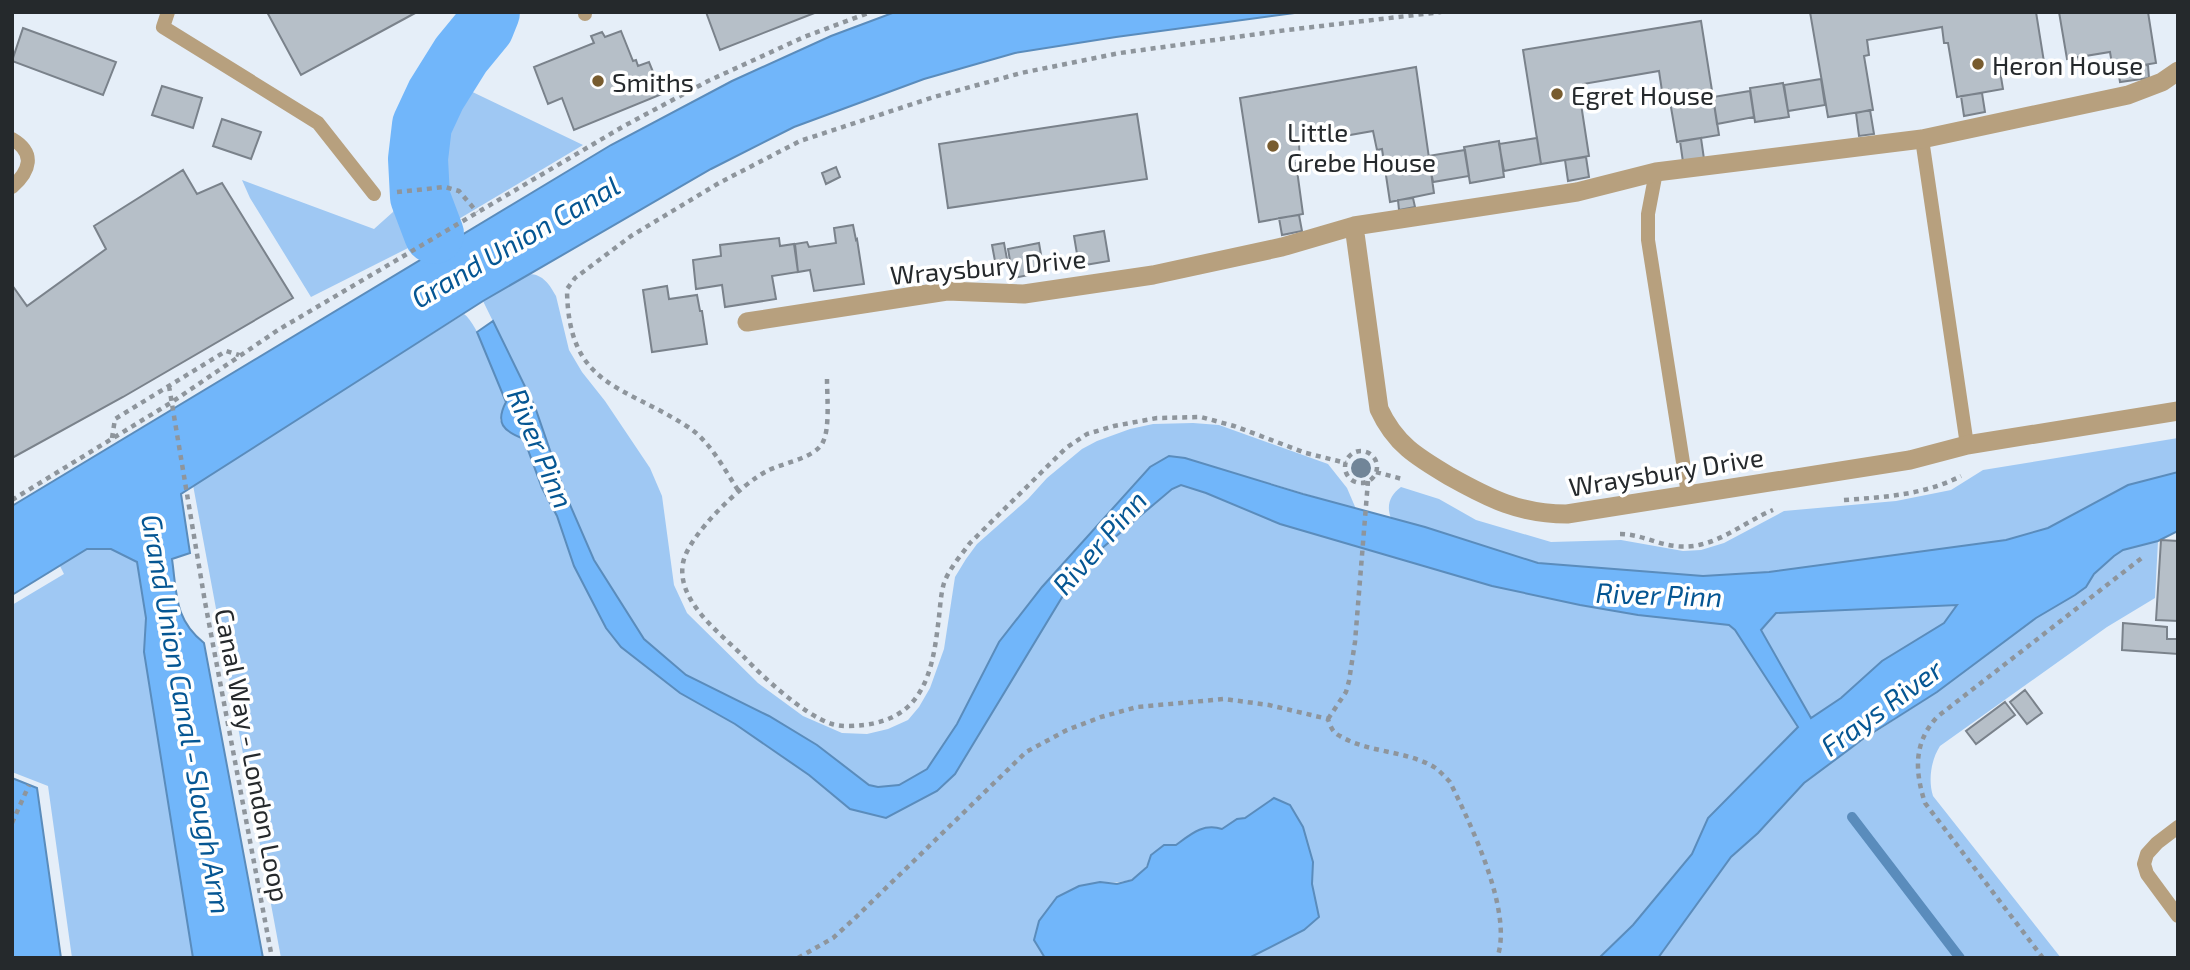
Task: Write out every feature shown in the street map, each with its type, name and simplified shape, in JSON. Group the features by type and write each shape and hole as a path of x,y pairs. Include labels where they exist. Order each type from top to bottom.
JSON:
{"street":[{"name":"Wraysbury Drive","path":"747,323 947,291 1024,294 1153,275 1282,247 1354,226 1577,192 1656,172 1922,139 2128,95 2162,82 2178,71"},
{"name":"Wraysbury Drive","path":"1354,226 1379,409 1391,432 1422,460 1510,507 1548,514 1567,514 1910,460 1967,445 2178,411"}],"lane":[{"path":"168,12 163,27 318,123 374,194"},
{"path":"12,139 23,145 29,165 12,187"},
{"path":"1922,139 1967,445"},
{"path":"1656,172 1648,214 1648,240 1688,494"},
{"path":"2178,827 2157,843 2147,854 2144,864 2147,874 2178,916"}],"path":[{"path":"12,500 172,402 278,330 624,126 708,81 804,37 871,12"},
{"path":"738,490 712,450 691,428 615,388 595,372 578,351 569,323 567,289 575,278 631,236 719,183 800,141 934,97 1021,73 1120,53 1441,12"},
{"path":"390,192 445,187 459,191 477,212"},
{"path":"112,439 116,419 226,351 240,356"},
{"path":"827,379 826,434 821,446 805,457 766,471 738,490 698,535 688,550 682,572 690,601 703,616 783,692 811,713 832,724 852,726 880,723 897,717 907,709 924,685 929,670 947,577 970,543 1066,448 1087,434 1157,418 1201,417 1234,426 1306,453 1346,463"},
{"name":"Canal Way - London Loop","path":"169,386 197,559 272,958"},
{"path":"1368,481 1359,483 1352,480 1347,473 1346,463 1355,453 1371,455 1376,461 1376,470 1368,481 1349,681 1346,692 1328,719 1338,736 1423,762 1450,782 1486,862 1495,895 1502,939 1497,958"},
{"path":"2043,958 1925,803 1917,765 1920,744 1927,728 1937,717 2143,557"},
{"path":"798,958 833,938 1026,752 1066,730 1137,707 1224,699 1269,705 1328,719"},
{"path":"12,823 29,785"}],"shaded area":[{"path":"471,12 478,12 431,86 400,165 398,163 409,125 429,71"},
{"path":"498,12 503,12 501,18 460,86 583,145 447,226 430,169 429,140 432,126 445,95 482,43"},
{"path":"242,180 374,229 393,212 399,194 420,242 311,297 250,198"},
{"path":"529,274 546,281 556,296 569,350 650,468 662,496 674,585 687,613 758,683 803,716 842,733 867,734 908,720 930,688 944,649 955,577 966,559 977,544 1028,499 1047,478 1082,449 1097,441 1153,424 1219,425 1328,464 1347,488 1356,509 1185,458 1168,456 1150,467 999,642 957,724 927,769 899,785 869,785 817,745 769,716 686,675 644,639 594,560 564,491 535,407 483,301"},
{"path":"464,314 482,341 506,402 500,420 510,432 524,439 542,488 557,516 574,566 621,647 680,693 735,724 809,775 850,809 886,818 937,791 955,774 1081,566 1172,489 1181,485 1280,524 1492,586 1597,608 1729,625 1735,630 1798,726 1708,818 1692,854 1633,925 1599,958 1249,958 1304,930 1319,917 1312,884 1313,862 1274,798 1245,818 1237,819 1222,829 1204,829 1177,845 1151,855 1148,864 1132,879 1100,882 1034,940 1045,958 281,958 193,485"},
{"path":"2178,438 2178,472 2128,485 2048,528 2006,540 1769,572 1703,576 1538,563 1391,518 1389,509 1392,497 1401,487 1439,499 1476,520 1551,542 1621,540 1683,551 1701,550 1724,543 1784,511 1896,501 1951,490 1983,470"},
{"path":"2158,541 2155,598 2107,627 1940,746 1933,764 1933,796 2061,958 1658,958 1711,881 1731,857 1758,833 1804,783 1827,764 1937,692 2036,618 2086,587 2094,575 2114,556 2123,550"},
{"path":"111,548 137,562 146,618 144,652 193,958 72,958 48,786 12,772 12,605 64,574 60,566 87,549"},
{"path":"1958,604 1944,623 1882,661 1841,698 1811,719 1761,629 1776,613"}],"water":[{"path":"478,12 498,12 481,43 449,88 433,120 428,149 432,186 399,189 403,157 422,103 439,70"},
{"path":"895,12 1302,12 1015,53 924,79 794,127 711,169 483,301 181,494 190,553 172,559 176,595 187,625 204,643 263,958 193,958 144,652 146,618 137,562 111,549 87,549 12,595 12,506 611,145 732,81 831,36"},
{"path":"433,190 447,226 420,242 399,194"},
{"name":"Frays River","path":"493,321 535,407 564,491 594,560 644,639 686,675 769,716 817,745 869,785 878,787 899,785 927,769 957,724 999,642 1042,587 1150,467 1169,456 1185,458 1425,527 1538,563 1703,576 1769,572 2006,540 2048,528 2128,485 2178,472 2178,531 2158,541 2123,550 2114,556 2094,574 2086,587 2036,618 1937,692 1863,739 1804,783 1758,833 1731,857 1658,958 1599,958 1633,925 1692,854 1708,818 1798,727 1735,630 1729,625 1638,615 1492,586 1280,524 1181,485 1172,489 1081,566 955,774 937,791 886,818 850,809 809,775 735,724 680,693 621,647 606,628 574,566 557,516 542,488 524,439 511,433 501,421 506,402 477,332","holes":["1957,605 1944,623 1882,661 1841,698 1811,718 1761,630 1776,613"]},
{"path":"12,778 37,788 61,958 12,958"},
{"path":"1274,798 1290,805 1303,827 1313,862 1312,884 1319,917 1304,930 1249,958 1045,958 1034,940 1039,921 1057,897 1079,886 1100,882 1117,884 1132,880 1147,867 1151,855 1164,845 1176,845 1209,827 1222,829 1237,819 1245,818"}],"building":[{"path":"267,12 417,12 301,75"},
{"path":"706,12 817,12 720,50"},
{"name":"Heron House","path":"1810,12 2036,12 2044,62 2009,67 2009,63 1999,65 2003,89 1957,97 1948,43 1944,43 1942,27 1867,40 1869,55 1864,56 1873,110 1828,117"},
{"path":"2059,12 2148,12 2156,63 2113,70 2110,52 2067,59"},
{"name":"Egret House","path":"1701,21 1719,135 1677,142 1668,90 1662,91 1659,71 1583,84 1586,103 1581,104 1589,156 1541,164 1523,50"},
{"path":"23,28 116,62 103,95 12,61"},
{"name":"Smiths","path":"621,31 633,61 636,60 638,66 649,62 662,94 574,130 562,98 548,104 534,67 594,43 591,36 602,32 605,37"},
{"path":"2084,56 2086,67 2073,69 2071,58"},
{"path":"2148,65 2149,78 2120,82 2118,69"},
{"name":"Little Grebe House","path":"1416,67 1434,193 1390,202 1382,149 1377,150 1373,131 1299,144 1300,162 1296,163 1303,214 1259,222 1240,98"},
{"path":"1821,79 1825,105 1788,111 1784,85"},
{"path":"1783,83 1789,117 1755,122 1750,88"},
{"path":"162,86 202,98 193,128 152,115"},
{"path":"1750,91 1754,117 1717,124 1713,97"},
{"path":"1982,93 1985,112 1964,116 1961,96"},
{"path":"1870,110 1874,134 1859,136 1856,113"},
{"path":"1137,114 1147,179 948,208 939,144"},
{"path":"222,119 261,132 251,159 213,146"},
{"path":"1537,138 1541,164 1504,171 1499,144"},
{"path":"1701,138 1704,159 1683,162 1680,141"},
{"path":"1499,141 1504,177 1470,183 1464,147"},
{"path":"1465,150 1469,176 1433,182 1428,156"},
{"path":"1586,157 1589,177 1568,181 1565,160"},
{"path":"836,167 840,177 826,184 822,173"},
{"path":"183,170 197,194 222,183 293,298 12,458 12,285 27,306 106,249 94,226"},
{"path":"1413,198 1415,207 1399,210 1398,200"},
{"path":"1299,215 1302,231 1282,235 1279,218"},
{"path":"853,225 864,284 814,291 810,270 798,272 795,244 807,242 809,247 836,243 834,228"},
{"path":"1104,231 1109,261 1079,266 1074,236"},
{"path":"779,238 780,246 794,244 798,272 772,276 776,299 725,307 722,285 696,289 693,260 721,256 720,245"},
{"path":"1004,243 1007,259 995,261 992,245"},
{"path":"1039,243 1044,272 1013,278 1008,249"},
{"path":"667,286 669,299 697,295 707,344 652,352 643,290"},
{"path":"2161,540 2178,541 2178,621 2156,620"},
{"path":"2123,623 2167,627 2167,639 2178,639 2178,654 2122,650"},
{"path":"2025,690 2042,713 2027,724 2010,702"},
{"path":"2005,702 2015,715 1976,744 1966,731"}],"waterway":[{"name":"River Pinn","path":"434,234 420,197 418,159 422,125 436,95 461,55 484,27 490,12"},
{"path":"1852,817 1960,958"}],"place":[{"name":"Heron House","path":"1978,64"},
{"name":"Smiths","path":"598,81"},
{"name":"Egret House","path":"1557,94"},
{"name":"Little Grebe House","path":"1273,146"}],"water label":[{"name":"Grand Union Canal","path":"515,241"},
{"name":"Grand Union Canal - Slough Arm","path":"187,714"}]}
